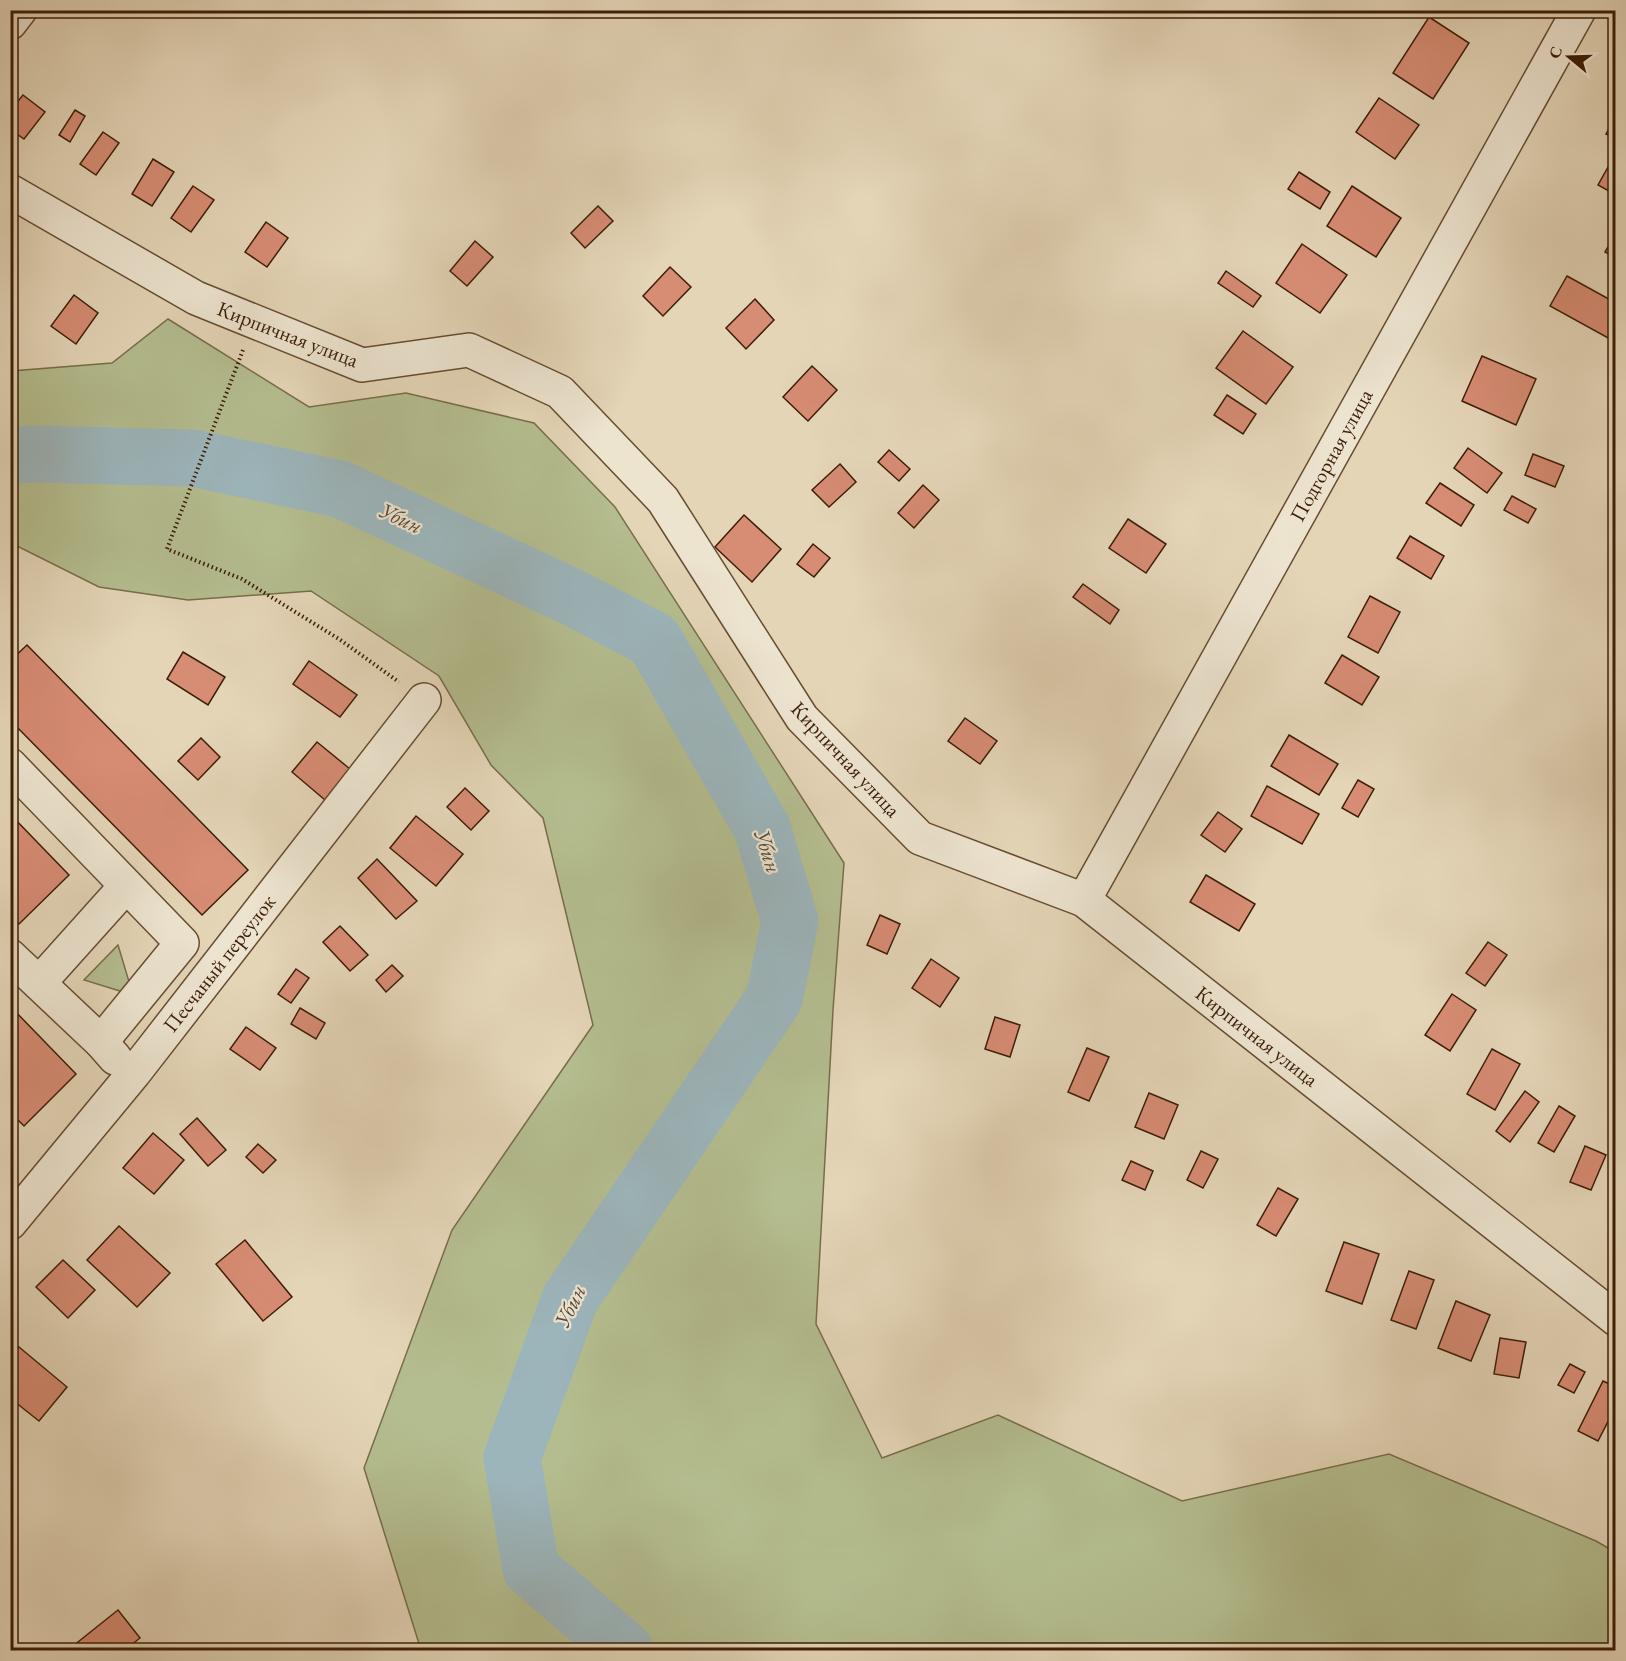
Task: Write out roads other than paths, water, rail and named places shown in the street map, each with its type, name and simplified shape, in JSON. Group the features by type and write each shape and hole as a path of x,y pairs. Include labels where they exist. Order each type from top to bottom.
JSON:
{"street":[{"path":"10,23 20,10"},
{"name":"Подгорная улица","path":"1084,900 1579,10"},
{"name":"Кирпичная улица","path":"10,192 196,298 362,365 469,350 560,392 663,500 802,718 920,838 1084,900 1616,1319"},
{"name":"Песчаный переулок","path":"10,1223 134,1073 424,700"},
{"path":"10,765 182,943 100,1042"},
{"path":"39,983 126,886"},
{"path":"10,956 113,1056 134,1073"}],"waterway":[{"name":"Убин","path":"10,455 192,458 340,489 572,597 654,640 762,828 790,921 774,999 570,1299 512,1458 531,1569 625,1650"}]}
